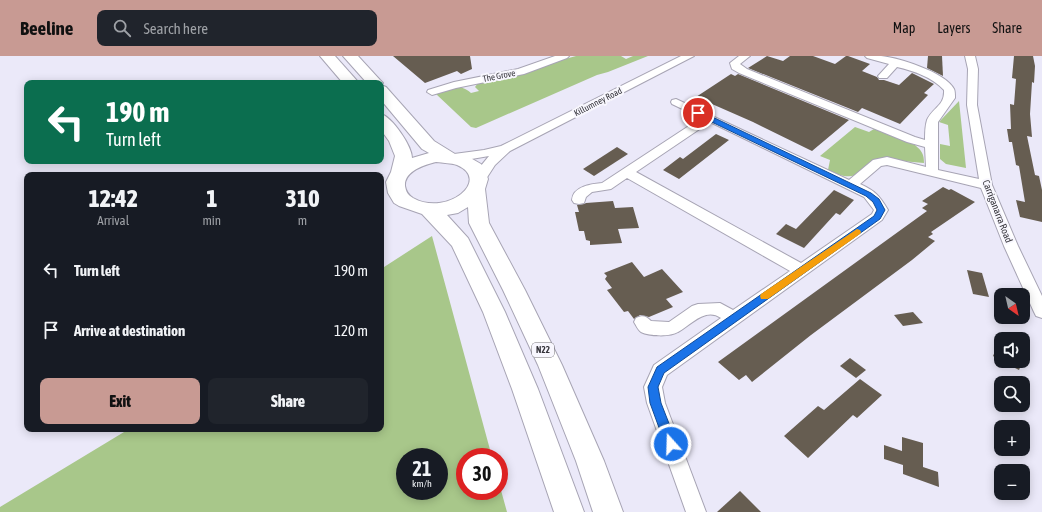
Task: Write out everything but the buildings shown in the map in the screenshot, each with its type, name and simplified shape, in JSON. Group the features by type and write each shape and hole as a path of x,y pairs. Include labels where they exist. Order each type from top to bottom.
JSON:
{"highway":[{"path":"327,56 348,80"},
{"path":"350,56 372,80"},
{"path":"384,94 428,145 472,166 478,172 478,185 469,199 458,206 429,210 417,208 407,203 400,197 396,190 396,182 400,174 404,156 397,140 384,123"},
{"path":"400,174 406,168 420,161 436,157 451,157"},
{"name":"N22","path":"478,185 479,223 514,290 550,365 590,461 608,512"},
{"path":"429,210 448,228 461,244 494,312 525,389 569,512"}],"street":[{"name":"The Grove","path":"432,92 464,83 520,72 564,56"},
{"name":"Killumney Road","path":"478,185 483,171 493,158 506,148 689,56"},
{"path":"745,56 735,63 736,67 744,72 911,140 932,145"},
{"path":"870,56 901,61 939,79 947,86 951,94 950,99 932,121 932,171"},
{"name":"Carriganarra Road","path":"970,56 973,69 972,105 986,185 1011,246 1042,312"},
{"path":"882,76 901,61"},
{"path":"464,83 475,92"},
{"path":"676,102 868,194 876,201 881,210 878,217 660,370 653,387 656,403 696,512"},
{"path":"579,200 579,196 588,189 606,186 709,118"},
{"name":"Killumney Road","path":"451,157 484,154 506,148"},
{"path":"850,185 880,161 897,162 986,185"},
{"path":"627,172 802,271"},
{"path":"642,322 646,327 672,328 698,310 720,309 733,318"}],"green space":[{"path":"576,56 621,56 626,59 633,56 648,56 597,75 476,128 471,127 436,94 454,87 462,88 471,93 479,91 475,87 478,83"},
{"path":"959,101 966,168 946,164 940,159 940,144 950,146 948,125 939,122"},
{"path":"855,127 869,132 874,129 915,145 924,157 924,163 879,159 855,175 850,176 844,176 828,170 830,160 820,156"},
{"path":"432,236 490,448 456,448 456,500 504,500 507,512 0,512 0,507 124,432 384,432 384,267"}],"slow traffic":[{"path":"765,296 857,232"}],"route":[{"path":"671,444 656,403 653,387 660,370 878,217 881,210 876,201 868,194 698,113"}]}
